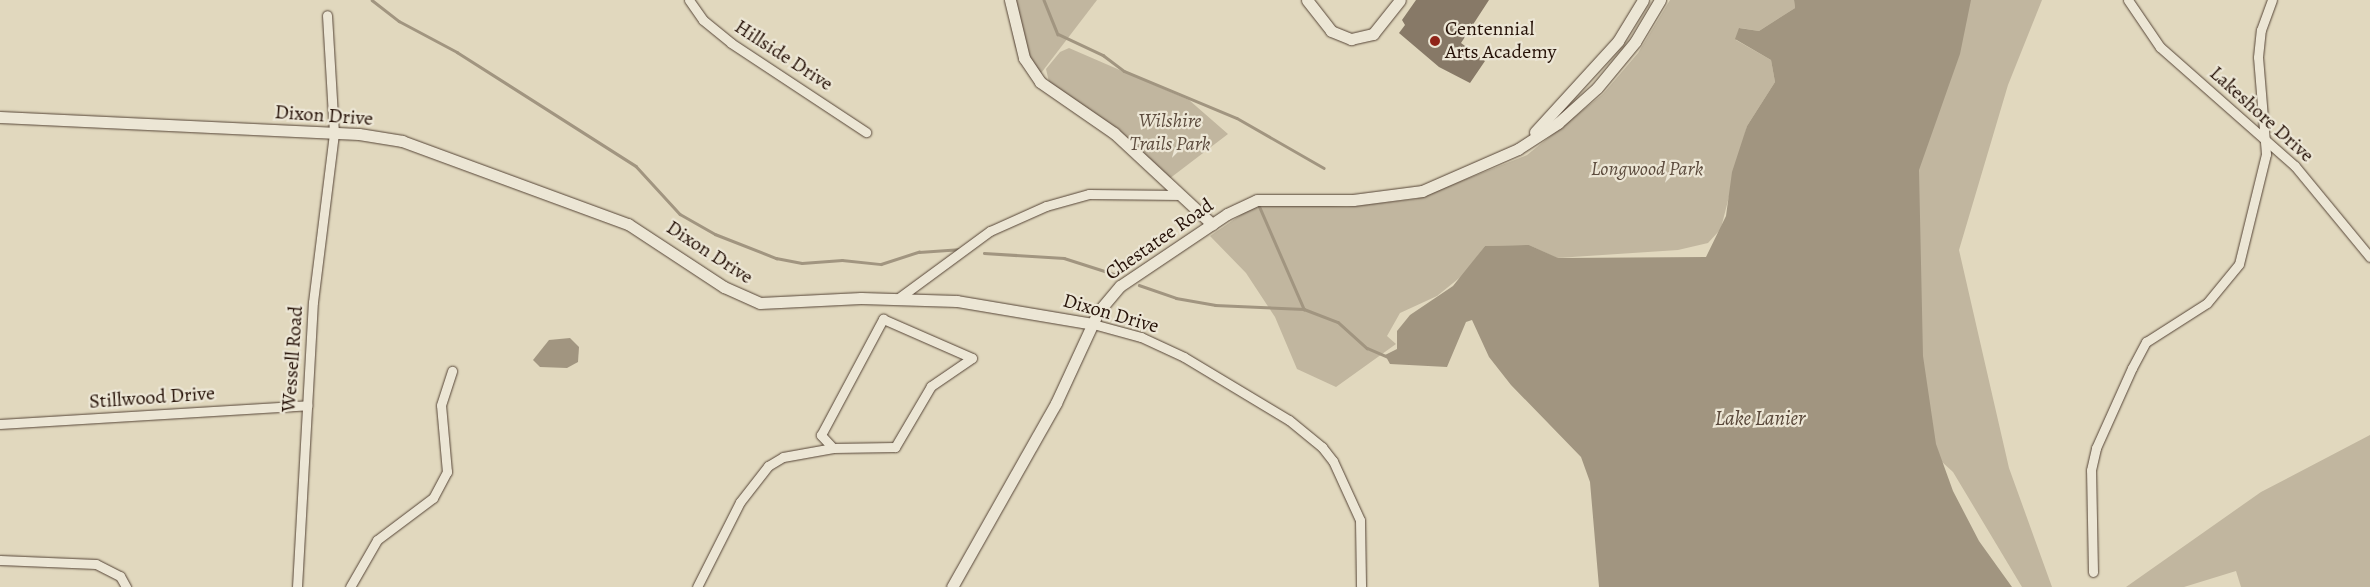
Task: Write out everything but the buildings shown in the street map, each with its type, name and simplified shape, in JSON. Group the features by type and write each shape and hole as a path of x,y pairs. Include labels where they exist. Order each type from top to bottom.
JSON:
{"street":[{"name":"Hillside Drive","path":"689,0 703,20 731,43 866,132"},
{"path":"1010,0 1024,58 1040,82 1114,133 1212,224"},
{"path":"1307,0 1331,31 1351,39 1373,34 1400,0"},
{"path":"1518,149 1599,64 1643,0"},
{"path":"1518,149 1558,122 1597,88 1635,42 1660,0"},
{"name":"Lakeshore Drive","path":"2128,0 2160,47 2266,140 2330,204 2370,257"},
{"path":"2093,572 2088,489 2096,448 2146,342 2207,303 2239,264 2266,140 2258,57 2261,30 2272,0"},
{"name":"Wessell Road","path":"297,587 320,217 334,134 328,15"},
{"name":"Dixon Drive","path":"0,117 334,134 402,141 442,153 598,212 651,236 744,298 782,303 896,300 958,301 1093,324 1141,338 1184,357 1289,420 1322,447 1333,461 1360,520 1362,587"},
{"name":"Chestatee Road","path":"952,587 1056,403 1093,324 1120,286 1212,224 1257,200 1353,200 1422,192 1518,149"},
{"path":"896,300 990,231 1046,206 1089,194 1181,195"},
{"path":"697,587 740,502 768,466 783,458 833,448 895,447 931,386 972,358 883,319 821,435 833,448"},
{"path":"350,587 378,540 434,498 447,472 441,405 452,371"},
{"name":"Stillwood Drive","path":"0,424 307,405"},
{"path":"0,560 96,564 120,576 126,587"}],"green space":[{"path":"1006,0 1097,0 1035,81 1015,47"},
{"name":"Longwood Park","path":"1670,0 1794,0 1795,8 1759,31 1740,28 1736,40 1771,60 1775,82 1747,126 1721,228 1744,242 1719,231 1708,243 1678,250 1557,258 1529,245 1485,246 1463,275 1437,296 1400,313 1387,336 1396,344 1336,387 1297,369 1275,317 1246,273 1210,236 1248,210 1268,203 1347,207 1416,199 1527,155 1603,94 1638,53"},
{"path":"1959,0 2042,0 2008,85 1959,250 2009,468 2052,587 2022,587 1953,472 1917,439 1905,235 1922,123"},
{"name":"Wilshire Trails Park","path":"1069,48 1189,100 1228,134 1169,179 1109,123 1049,82 1046,69 1060,52"},
{"path":"2370,435 2370,587 2241,587 2236,571 2184,587 2126,587 2261,492"}],"water":[{"name":"Lake Lanier","path":"1794,0 1971,0 1960,54 1919,170 1923,356 1936,444 1953,491 1979,541 2012,587 1599,587 1590,482 1581,457 1511,385 1489,357 1472,320 1466,322 1447,367 1390,364 1385,355 1397,349 1397,331 1410,315 1453,286 1485,246 1529,245 1558,258 1706,257 1726,216 1732,172 1747,126 1775,82 1771,60 1735,39 1739,28 1759,31 1795,8"},
{"path":"570,338 579,347 578,362 567,368 540,367 533,360 549,340"}],"waterway":[{"path":"372,0 399,21 457,52 636,166 680,214 715,234 776,258 802,263 842,260 881,264 919,252 958,249"},
{"path":"1044,0 1058,34 1103,55 1124,71 1237,118 1324,168"},
{"path":"1258,203 1304,309"},
{"path":"984,253 1064,258 1114,274"},
{"path":"1139,285 1176,298 1215,305 1304,309 1338,322 1367,348 1386,356"}],"place":[{"name":"Centennial Arts Academy","path":"1435,41"}]}
